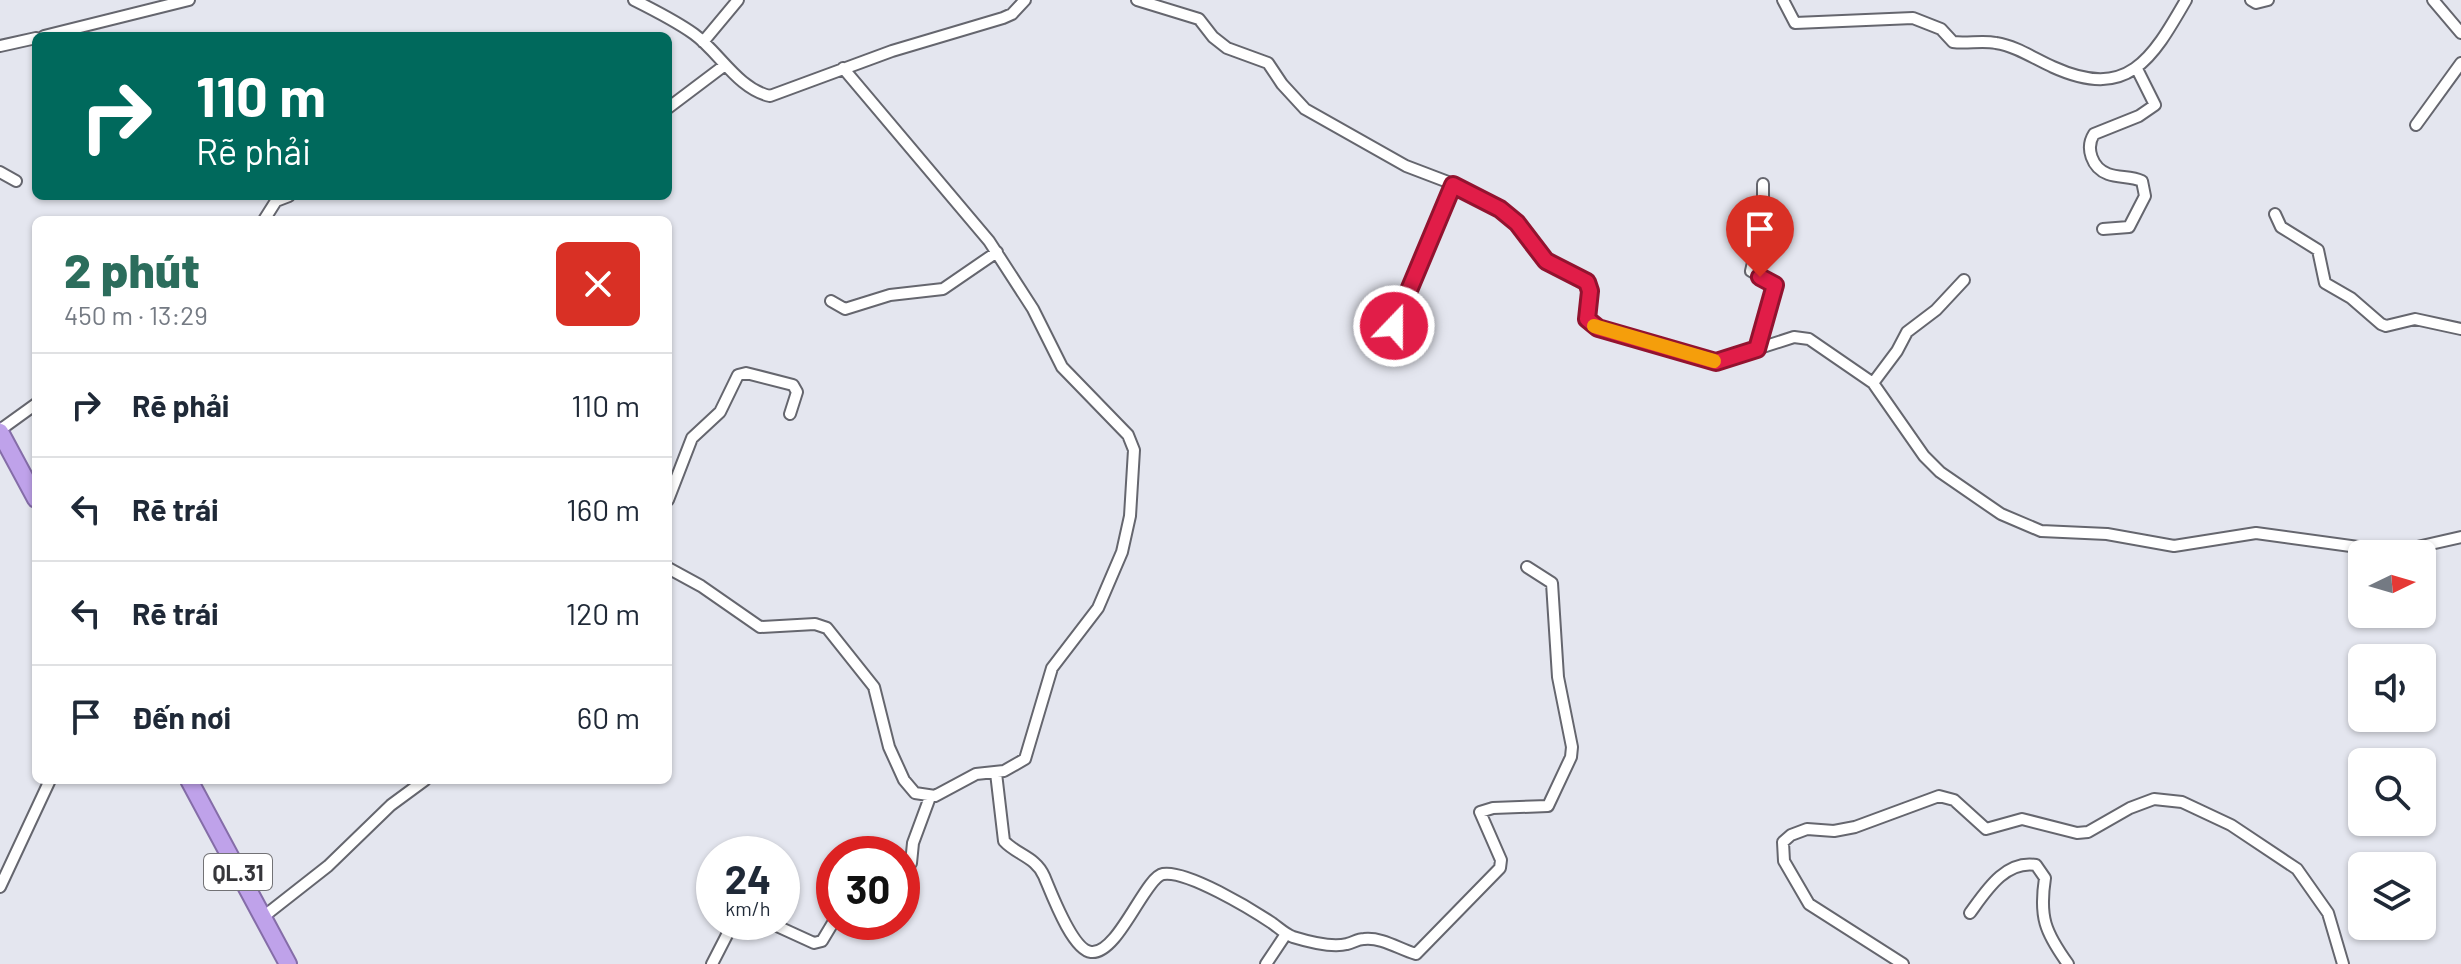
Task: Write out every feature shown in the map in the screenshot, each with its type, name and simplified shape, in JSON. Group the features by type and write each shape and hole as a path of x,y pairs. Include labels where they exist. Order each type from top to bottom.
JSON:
{"highway":[{"path":"0,431 32,491"},
{"name":"QL.31","path":"191,784 288,964"}],"street":[{"path":"60,32 189,0"},
{"path":"634,0 703,42 757,91 770,96 804,86 843,68 1003,18 1012,14 1025,0"},
{"path":"703,42 738,0"},
{"path":"1137,0 1199,19 1213,37 1227,48 1268,63 1292,96 1314,115 1406,166 1500,209 1517,223 1546,261 1587,282 1590,291 1586,314 1594,326 1716,362 1794,337 1809,339 1873,383 1924,456 1940,472 2001,514 2041,531 2107,534 2174,546 2256,533 2380,550 2404,550 2461,537"},
{"path":"1783,0 1795,23 1913,18 1941,29 1953,42 1997,43 2071,75 2111,80 2137,69 2162,41 2186,0"},
{"path":"2251,0 2256,3 2268,0"},
{"path":"2433,0 2461,33"},
{"path":"0,46 32,39"},
{"path":"2416,125 2461,63"},
{"path":"672,105 725,65"},
{"path":"672,570 701,586 760,627 815,624 827,628 857,662 878,693 889,747 908,787 915,793 930,797 976,774 996,773 1025,759 1052,668 1098,608 1122,552 1135,472 1134,450 1128,435 1062,367 1033,309 997,252 843,68"},
{"path":"2103,229 2129,227 2145,196 2142,181 2104,172 2092,159 2090,149 2094,134 2139,116 2155,105 2137,69"},
{"path":"0,172 16,181"},
{"path":"1757,349 1775,285 1751,270 1763,219 1763,184"},
{"path":"1394,326 1453,185"},
{"path":"267,216 279,200"},
{"path":"2275,214 2281,227 2318,250 2325,283 2351,298 2381,324 2386,326 2415,319 2461,329"},
{"path":"831,301 845,309 890,295 943,289 997,252"},
{"path":"1873,383 1907,332 1936,310 1964,280"},
{"path":"672,490 692,438 720,412 738,375 746,373 793,385 797,392 790,414"},
{"path":"0,431 32,407"},
{"path":"996,773 1004,841 1040,868 1066,925 1084,949 1100,950 1132,916 1150,883 1157,875 1167,873 1217,893 1286,934 1342,945 1365,938 1376,939 1419,953 1500,868 1501,860 1480,812 1493,808 1544,807 1552,804 1571,757 1571,739 1558,677 1552,583 1548,577 1527,567"},
{"path":"0,887 48,784"},
{"path":"263,917 328,866 391,805 420,784"},
{"path":"1903,964 1809,904 1784,861 1783,842 1787,837 1807,829 1834,831 1855,827 1939,796 1954,800 1986,829 2022,819 2077,833 2088,832 2130,808 2154,799 2170,799 2231,825 2297,869 2328,913 2343,964"},
{"path":"916,836 930,797"},
{"path":"1970,913 2000,876 2015,866 2036,865 2045,878 2042,906 2044,926 2068,964"},
{"path":"1266,964 1286,934"},
{"path":"800,937 814,943 823,940"},
{"path":"712,964 724,940"}],"slow traffic":[{"path":"1594,326 1714,361"}],"route":[{"path":"1394,326 1453,185 1500,209 1517,223 1546,261 1556,269 1587,282 1590,291 1587,319 1598,328 1716,362 1724,361 1757,349 1775,285 1760,277"}]}
